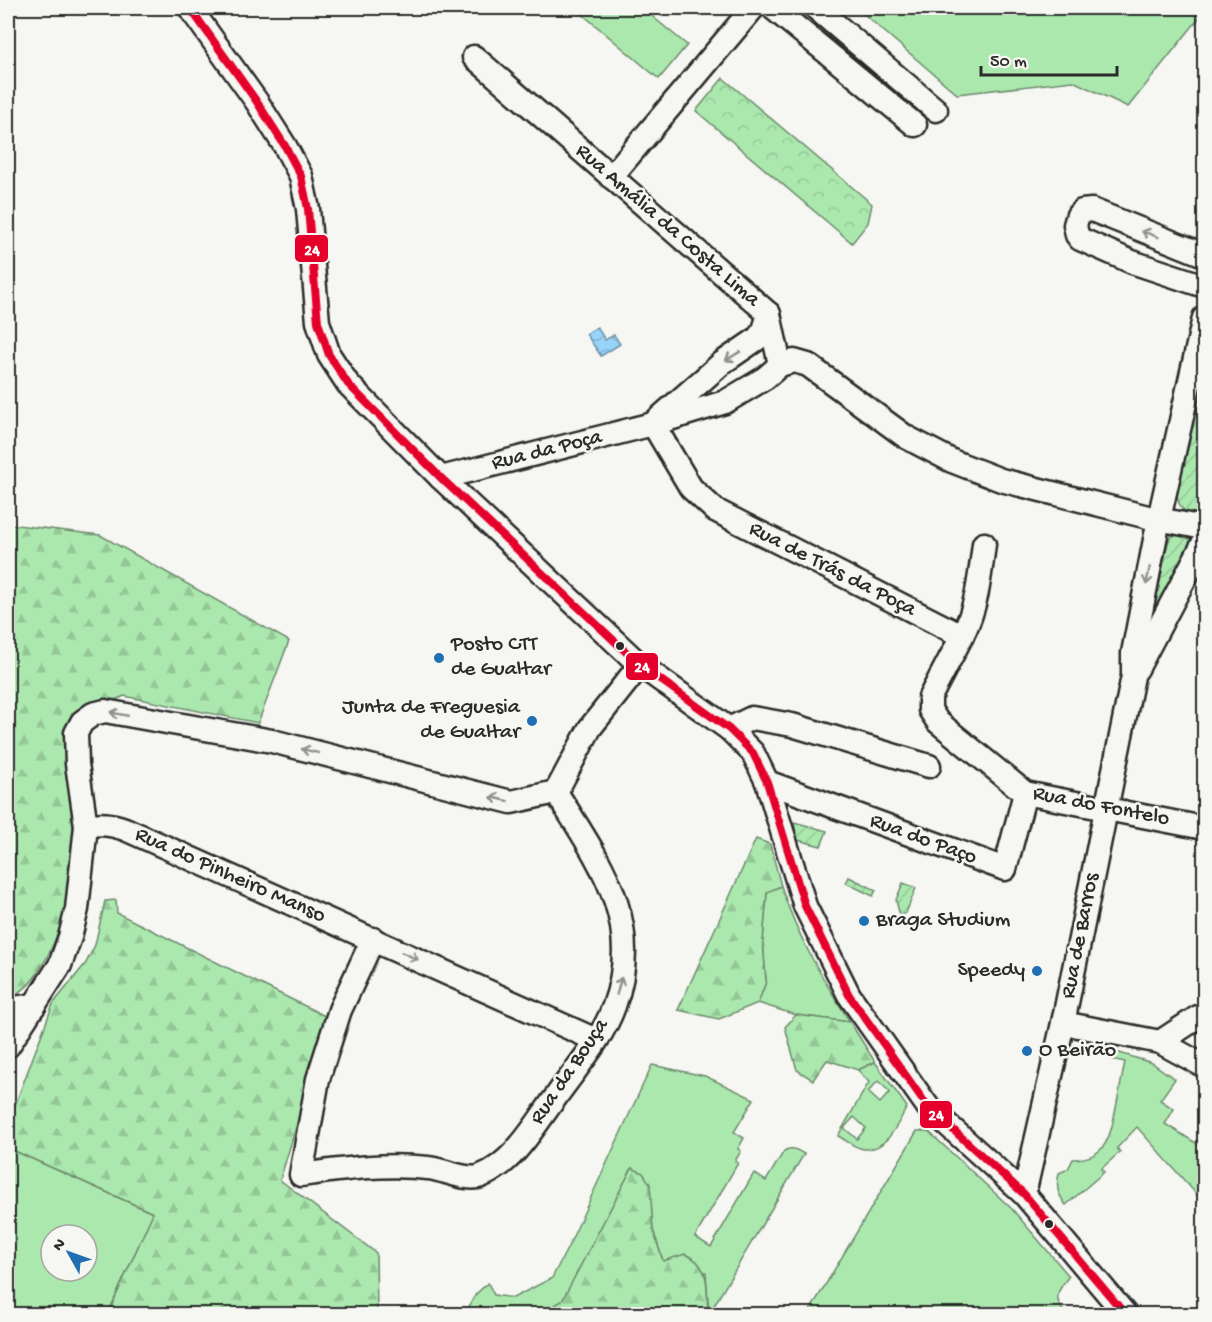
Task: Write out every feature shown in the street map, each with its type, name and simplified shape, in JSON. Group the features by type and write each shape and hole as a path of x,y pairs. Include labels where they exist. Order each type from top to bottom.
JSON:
{"street":[{"path":"190,8 256,102 285,146 301,176 308,209 318,322 329,354 348,384 441,478 640,665 729,729 753,753 767,782 805,906 849,995 928,1107 1024,1194 1125,1314"},
{"path":"610,177 753,8"},
{"path":"773,8 915,125"},
{"path":"816,8 936,110"},
{"name":"Rua Amália da Costa Lima","path":"474,57 769,314 780,365"},
{"path":"1204,255 1092,210 1082,212 1076,219 1075,230 1080,239 1132,262 1204,286"},
{"name":"Rua da Poça","path":"653,424 722,363 757,339 765,330 769,314"},
{"path":"1133,676 1133,653 1159,519 1204,318"},
{"path":"780,365 794,361 808,365 906,437 952,460 1001,480 1204,528"},
{"name":"Rua da Poça","path":"441,478 653,424 725,402 765,378 780,365"},
{"name":"Rua de Trás da Poça","path":"653,424 691,488 701,500 715,510 962,636"},
{"path":"1133,676 1204,542"},
{"path":"962,636 979,588 984,544"},
{"name":"Rua do Fontelo","path":"962,636 930,697 930,710 938,722 1025,793 1204,828"},
{"path":"8,1046 60,965 70,937 77,909 86,826 77,764 76,733 82,722 93,714 105,711 272,741 511,802 556,792 590,728 640,665"},
{"name":"Rua de Barros","path":"1024,1194 1064,1023 1133,676"},
{"path":"729,729 752,718 792,725 929,766"},
{"name":"Rua do Paço","path":"767,782 1005,869 1025,793"},
{"name":"Rua da Bouça","path":"373,939 340,1010 318,1079 301,1175 331,1170 398,1167 429,1168 472,1179 482,1176 503,1164 530,1132 596,1040 614,1007 622,974 626,944 619,907 598,860 556,792"},
{"name":"Rua do Pinheiro Manso","path":"86,826 100,823 125,829 596,1040"},
{"path":"8,1009 35,1005"},
{"path":"1160,1042 1198,1017 1204,1017"},
{"path":"1064,1023 1160,1042 1204,1066"}],"green space":[{"path":"575,8 642,8 687,45 659,79"},
{"path":"859,8 1204,8 1204,12 1128,107 1073,81 957,94"},
{"path":"723,78 872,204 868,223 852,243 696,111"},
{"path":"1204,362 1204,516 1198,516 1188,514 1181,508 1177,492"},
{"path":"8,524 100,535 289,641 258,723 124,696 80,709 74,775 72,873 66,907 55,940 39,971 26,987 13,994 8,994"},
{"path":"1176,531 1191,537 1193,546 1150,629 1167,546 1170,537"},
{"path":"794,822 827,831 821,846 797,840"},
{"path":"756,839 770,844 781,886 767,892 763,941 766,982 758,1003 719,1019 678,1010"},
{"path":"849,877 876,890 873,896 846,883"},
{"path":"903,883 916,888 906,913 900,916 896,900"},
{"path":"781,886 811,956 850,1022 796,1015 758,1003 766,982 763,941 767,891"},
{"path":"116,900 117,913 329,1018 280,1180 376,1253 377,1314 108,1314 153,1213 8,1148 8,1124 53,1004 86,963 95,945 105,901"},
{"path":"796,1015 850,1022 875,1062 858,1070 827,1060 813,1080 797,1070 785,1027"},
{"path":"1113,1051 1152,1063 1175,1079 1160,1100 1174,1109 1165,1124 1204,1148 1204,1190 1198,1196 1137,1127 1117,1148 1120,1152 1101,1169 1104,1172 1066,1205 1061,1197 1058,1190 1059,1173 1068,1169 1073,1159 1093,1155 1100,1150 1109,1136 1125,1062 1111,1059"},
{"path":"875,1062 907,1107 891,1135 879,1146 872,1148 857,1147 838,1136 869,1082 858,1070","holes":["878,1081 890,1092 880,1103 868,1092","854,1117 866,1128 857,1139 844,1128"]},
{"path":"652,1065 705,1076 754,1099 734,1132 744,1138 738,1149 741,1151 735,1161 738,1163 695,1237 711,1247 754,1173 766,1181 784,1151 792,1149 804,1154 709,1314 706,1272 663,1261 653,1230 649,1184 632,1168 562,1302 539,1314 465,1314 476,1294 488,1283 494,1295 513,1298 552,1278"},
{"path":"917,1131 928,1131 1012,1209 1069,1276 1058,1295 1059,1303 1066,1314 808,1314"},
{"path":"8,1148 153,1213 108,1314 8,1314"},
{"path":"632,1168 643,1173 650,1184 653,1230 663,1261 685,1254 700,1264 704,1271 708,1314 539,1314 562,1301"}],"water":[{"path":"597,327 605,340 614,335 620,344 601,356 586,334"}],"transit line":[{"name":"24","path":"190,8 257,102 301,176 308,209 318,322 329,355 348,384 441,478 640,665 729,729 753,753 767,782 805,906 849,995 928,1107 1024,1194 1125,1314"}],"place":[{"name":"Posto CTT de Gualtar","path":"439,658"},
{"name":"Junta de Freguesia de Gualtar","path":"532,721"},
{"name":"Braga Studium","path":"864,921"},
{"name":"Speedy","path":"1037,971"},
{"name":"O Beirão","path":"1027,1051"}]}
